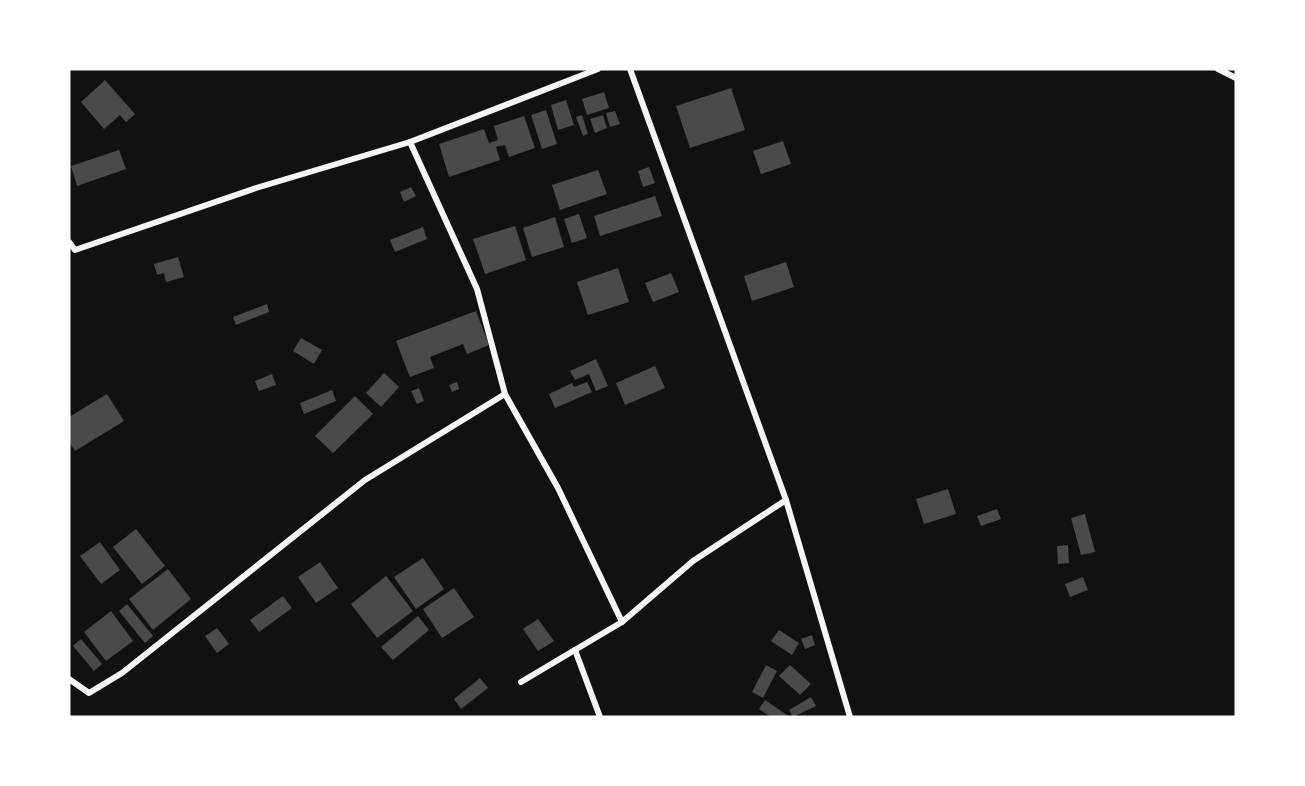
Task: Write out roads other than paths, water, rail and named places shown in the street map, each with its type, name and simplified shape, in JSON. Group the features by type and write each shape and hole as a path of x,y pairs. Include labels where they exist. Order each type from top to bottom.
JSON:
{"street":[{"path":"69,242 75,250 256,188 410,142 598,69"},
{"path":"630,69 786,500 850,717"},
{"path":"1218,69 1236,78"},
{"path":"410,142 477,289 505,394 558,488 622,622"},
{"path":"69,679 89,693 122,672 365,480 505,394"},
{"path":"521,682 622,622 693,561 786,500"},
{"path":"575,650 600,717"}]}
